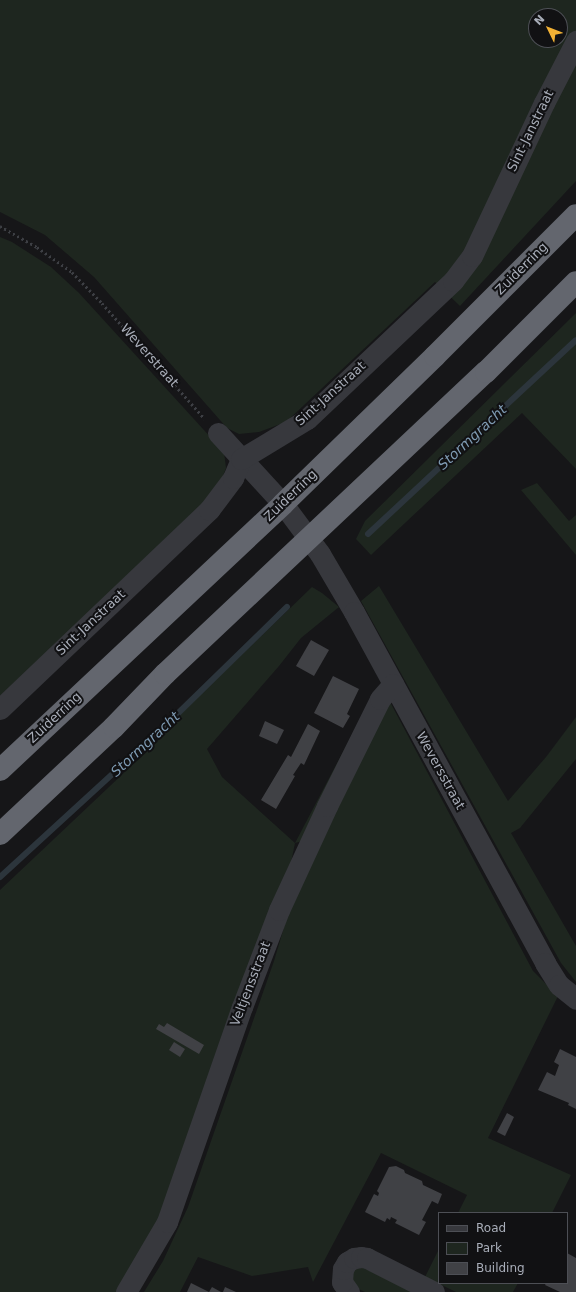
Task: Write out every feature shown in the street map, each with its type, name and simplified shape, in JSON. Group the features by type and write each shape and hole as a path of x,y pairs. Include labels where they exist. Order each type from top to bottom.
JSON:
{"highway":[{"name":"Zuiderring","path":"0,770 283,504 576,215"},
{"path":"0,834 114,727 165,674 486,372 576,282"}],"street":[{"name":"Sint-Janstraat","path":"0,709 209,510 234,478 241,459 306,419 453,281 472,256 544,102 576,42"},
{"path":"218,433 283,504"},
{"name":"Weversstraat","path":"283,504 309,538 354,612 545,963 559,985 576,1000"},
{"name":"Veltjensstraat","path":"126,1292 167,1222 242,1007 279,910 334,791 380,699 393,684"},
{"path":"349,1292 342,1282 342,1269 347,1262 354,1258 361,1257 367,1258 434,1292"}],"path":[{"name":"Weverstraat","path":"0,226 37,247 72,272 102,303 218,433"}],"green space":[{"path":"0,0 576,0 576,181 460,306 435,282 286,422 259,432 239,434 227,428 94,277 45,235 0,212"},
{"path":"0,237 12,242 51,267 79,293 224,452 226,468 220,484 208,501 0,696"},
{"path":"576,313 576,469 522,413 371,555 356,539 365,521"},
{"path":"537,483 569,521 576,515 576,555 521,490"},
{"path":"379,586 508,801 546,757 576,717 576,759 520,828 511,833 576,946 576,982 561,963 361,601"},
{"path":"312,587 339,607 301,638 279,666 207,749 222,777 295,843 291,863 160,1218 119,1292 0,1292 0,890 165,734 163,731"},
{"path":"381,685 533,971 558,996 488,1138 571,1175 552,1212 458,1212 467,1195 381,1153 313,1282 308,1267 252,1276 198,1257 180,1292 144,1292 163,1261 188,1207 274,961 293,897 306,840 295,843 356,727"},
{"path":"438,1251 438,1283 425,1277"},
{"path":"359,1266 418,1292 365,1292 354,1287 350,1274"},
{"path":"439,1284 517,1284 513,1292 456,1292"}],"building":[{"path":"311,640 329,650 314,676 296,666"},
{"path":"333,676 359,689 347,714 350,716 343,728 314,713"},
{"path":"265,721 284,730 277,744 259,736"},
{"path":"308,724 320,731 304,765 301,763 293,775 295,776 276,809 261,800 288,755 291,757"},
{"path":"167,1023 204,1045 199,1054 156,1029 159,1024 164,1027"},
{"path":"174,1042 185,1049 180,1057 169,1050"},
{"path":"560,1049 576,1057 576,1109 568,1105 569,1103 538,1090 547,1072 555,1076 559,1065 554,1062"},
{"path":"507,1113 514,1117 505,1136 497,1132"},
{"path":"396,1166 404,1170 405,1173 422,1181 423,1185 442,1194 438,1204 432,1201 422,1220 426,1222 419,1235 395,1223 397,1220 391,1217 390,1220 387,1218 385,1222 365,1212 374,1194 378,1196 379,1193 377,1191 389,1167"},
{"path":"568,1254 576,1258 576,1292 560,1292 545,1285 568,1284"},
{"path":"191,1283 209,1292 187,1292"},
{"path":"212,1287 221,1292 209,1292"},
{"path":"225,1287 236,1292 223,1292"}],"waterway":[{"name":"Stormgracht","path":"368,534 576,340"},
{"name":"Stormgracht","path":"0,877 166,725 287,607"}]}
